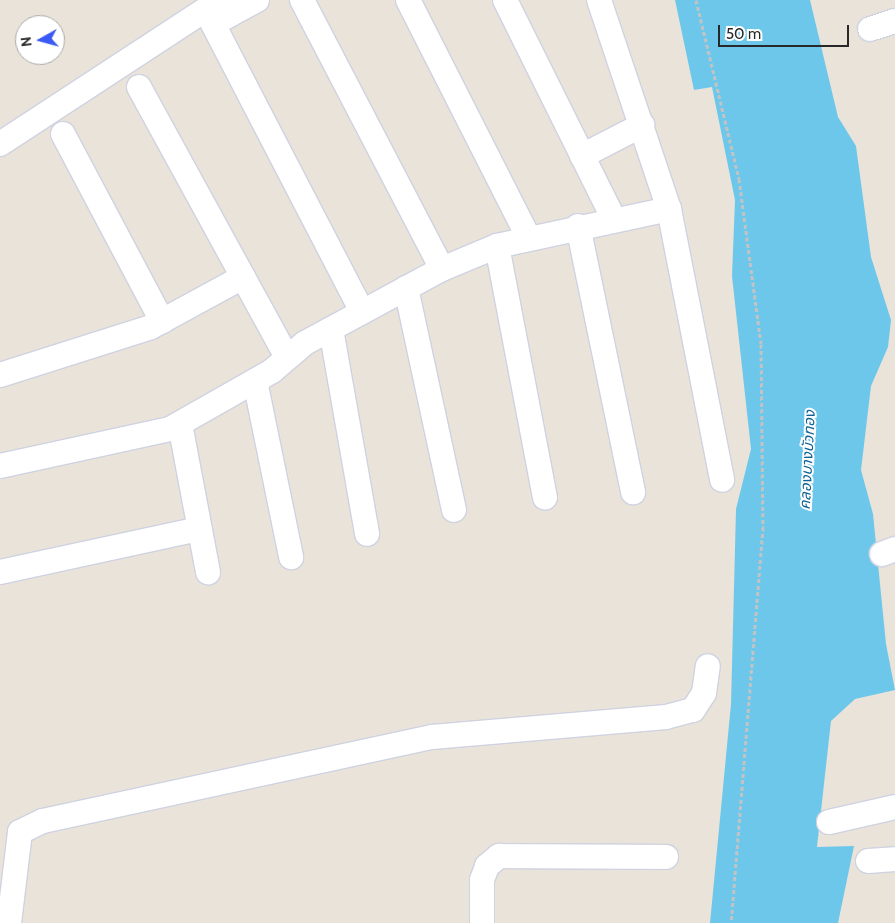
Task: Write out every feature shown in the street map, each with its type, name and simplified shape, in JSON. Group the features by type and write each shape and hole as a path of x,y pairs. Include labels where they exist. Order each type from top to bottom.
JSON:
{"street":[{"path":"0,144 220,0"},
{"path":"257,0 213,24 362,312"},
{"path":"302,0 442,269"},
{"path":"408,0 529,238"},
{"path":"505,0 613,218"},
{"path":"599,0 642,125 668,209 722,480"},
{"path":"870,28 895,21"},
{"path":"138,88 286,356"},
{"path":"582,156 642,125"},
{"path":"63,134 162,321"},
{"path":"0,466 160,432 180,424 255,381 286,356 331,329 442,269 497,246 613,218 668,209"},
{"path":"578,226 633,492"},
{"path":"497,246 545,497"},
{"path":"0,375 162,321 243,277"},
{"path":"406,288 454,510"},
{"path":"331,329 367,534"},
{"path":"255,381 291,557"},
{"path":"180,424 208,572"},
{"path":"0,572 200,529"},
{"path":"9,923 20,832 43,821 432,737 666,717 693,710 704,693 708,666"},
{"path":"829,822 895,807"},
{"path":"482,923 482,880 487,866 499,856 666,857"},
{"path":"868,861 895,859"}],"path":[{"path":"696,0 740,179 761,344 762,527 730,923"}],"water":[{"name":"คลองบางบัวทอง","path":"675,0 810,0 838,117 856,146 871,257 891,320 888,347 871,386 861,470 873,514 886,644 895,690 855,699 831,721 817,847 854,846 838,923 710,923 731,704 736,509 751,449 732,276 735,200 712,87 694,90"}]}
